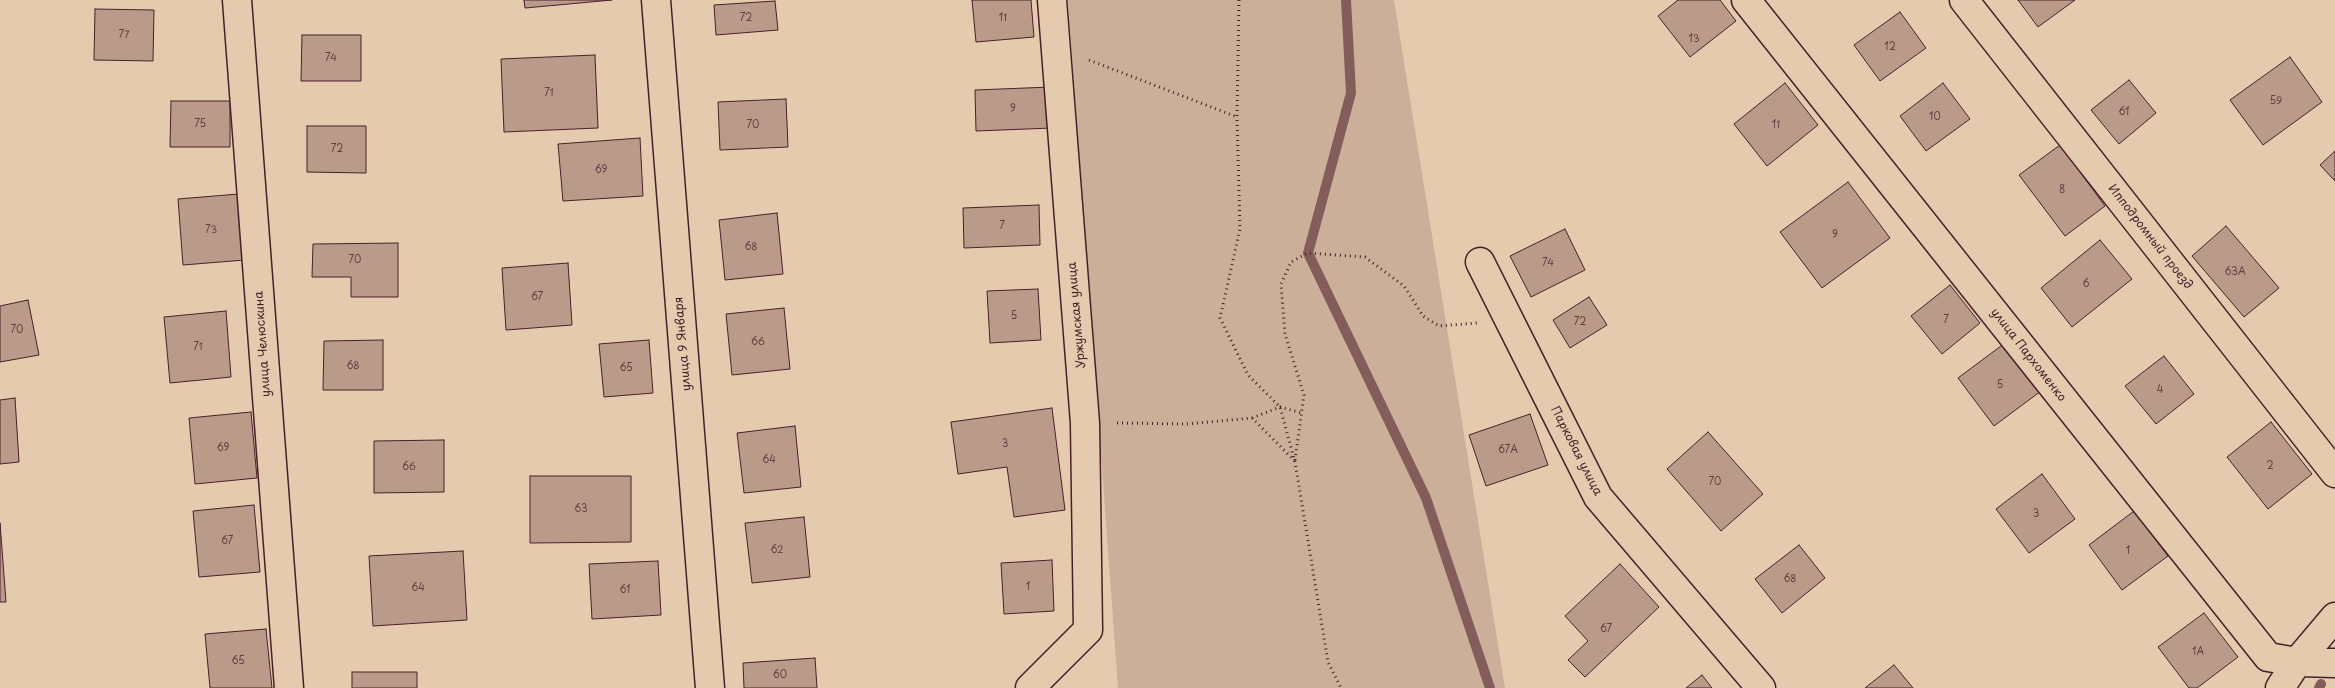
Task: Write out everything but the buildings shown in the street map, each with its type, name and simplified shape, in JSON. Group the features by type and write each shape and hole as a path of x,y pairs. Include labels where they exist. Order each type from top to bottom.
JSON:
{"street":[{"name":"улица Челюскина","path":"237,0 289,688"},
{"name":"улица 9 Января","path":"656,0 710,688"},
{"name":"Уржумская улица","path":"1030,688 1088,630 1086,423 1052,0"},
{"name":"улица Пархоменко","path":"1746,0 2268,657 2297,662 2335,663"},
{"name":"Ипподромный проезд","path":"1964,0 2335,473"},
{"name":"Парковая улица","path":"1480,262 1598,497 1760,688"},
{"path":"2280,688 2297,662 2335,617"}],"path":[{"path":"1239,0 1238,117 1240,229 1220,318 1248,375 1280,407 1302,413"},
{"path":"1055,47 1238,117"},
{"path":"1295,462 1304,395 1285,334 1281,284 1291,262 1308,253 1365,257 1404,286 1423,316 1439,326 1479,322"},
{"path":"1086,423 1188,424 1252,418 1280,407"},
{"path":"1280,407 1295,462 1328,662 1341,688"},
{"path":"1252,418 1295,462"}],"shaded area":[{"path":"1068,0 1394,0 1505,688 1118,688"}],"waterway":[{"path":"1346,0 1351,93 1308,253 1426,498 1490,688"},
{"path":"2319,688 2321,684"}]}
